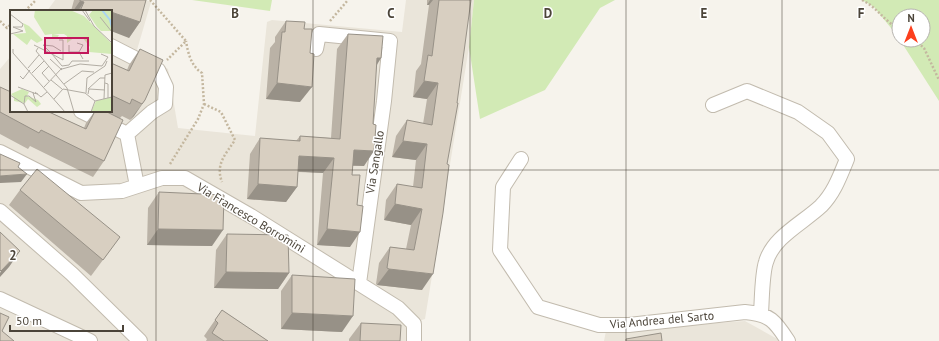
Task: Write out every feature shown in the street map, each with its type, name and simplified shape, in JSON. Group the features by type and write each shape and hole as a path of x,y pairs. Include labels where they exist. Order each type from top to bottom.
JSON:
{"street":[{"path":"316,49 319,34"},
{"name":"Via Sangallo","path":"319,34 390,41 384,101 358,283"},
{"path":"112,47 158,70 166,87 165,104 152,112 127,134"},
{"path":"713,105 747,91 798,112 828,132 847,159 837,185 822,205 802,224 780,238 766,261 761,313 777,325 788,341"},
{"path":"83,112 127,134"},
{"path":"127,134 137,186"},
{"name":"Via Francesco Borromini","path":"0,152 81,193 122,191 164,178 185,178 358,283"},
{"name":"Via Andrea del Sarto","path":"520,159 503,187 500,250 538,308 599,325 629,325 745,312 761,313"},
{"path":"0,211 72,274 140,341"},
{"path":"358,283 398,308 414,324 414,341"},
{"path":"0,299 90,341"}],"path":[{"path":"26,10 36,0"},
{"path":"150,0 186,41 188,53 196,69 202,73 204,104 164,178"},
{"path":"319,34 348,0"},
{"path":"862,0 874,6 891,25"},
{"path":"0,21 7,28 10,25"},
{"path":"158,70 186,41"},
{"path":"924,48 939,80"},
{"path":"204,104 221,112 235,140 223,157 218,173 225,189 224,201"}],"shaded area":[{"path":"55,0 146,0 151,2 137,50 168,69 178,128 255,136 267,22 272,20 402,32 406,0 474,0 469,47 425,319 408,324 409,341 0,341 0,69 10,57 10,112 112,112 112,10 48,10"},
{"path":"745,321 781,341 604,341 606,331"}],"green space":[{"path":"192,0 272,0 270,11"},
{"path":"474,0 615,0 600,8 545,90 480,119 469,47"},
{"path":"862,0 939,0 939,101 905,48 931,48 931,8 891,8 891,28 874,7"}],"building":[{"path":"146,0 140,22 112,12 112,10 80,10 84,2 80,1"},
{"path":"439,0 471,0 458,103 447,164 449,165 443,213 433,274 387,268 390,247 414,250 422,209 395,204 397,184 422,188 427,144 403,141 407,120 432,125 438,83 424,81 428,55 432,56"},
{"path":"286,21 305,22 304,29 312,29 310,53 314,54 312,87 277,83 282,32 285,32"},
{"path":"348,34 383,36 381,58 377,58 373,124 376,125 374,151 354,150 352,175 360,175 357,205 363,206 360,232 327,229 334,158 299,156 297,187 258,184 260,138 300,141 300,136 340,139"},
{"path":"140,49 163,60 142,104 132,99 130,104 112,95 112,63 129,71"},
{"path":"0,87 10,92 10,112 49,112 86,129 94,112 107,112 123,120 104,161 41,130 39,133 0,112"},
{"path":"0,154 20,163 18,167 27,174 0,176"},
{"path":"37,169 120,237 103,260 20,190"},
{"path":"159,192 224,195 223,230 158,229"},
{"path":"0,232 20,251 1,271 0,270"},
{"path":"227,234 288,235 289,273 226,272"},
{"path":"292,275 355,279 353,316 292,313"},
{"path":"222,310 268,341 224,341 212,333 218,323 215,320"},
{"path":"0,313 9,317 2,331 14,341 0,341"},
{"path":"361,323 401,325 400,341 360,341"},
{"path":"661,333 662,341 626,341 626,339"}]}
